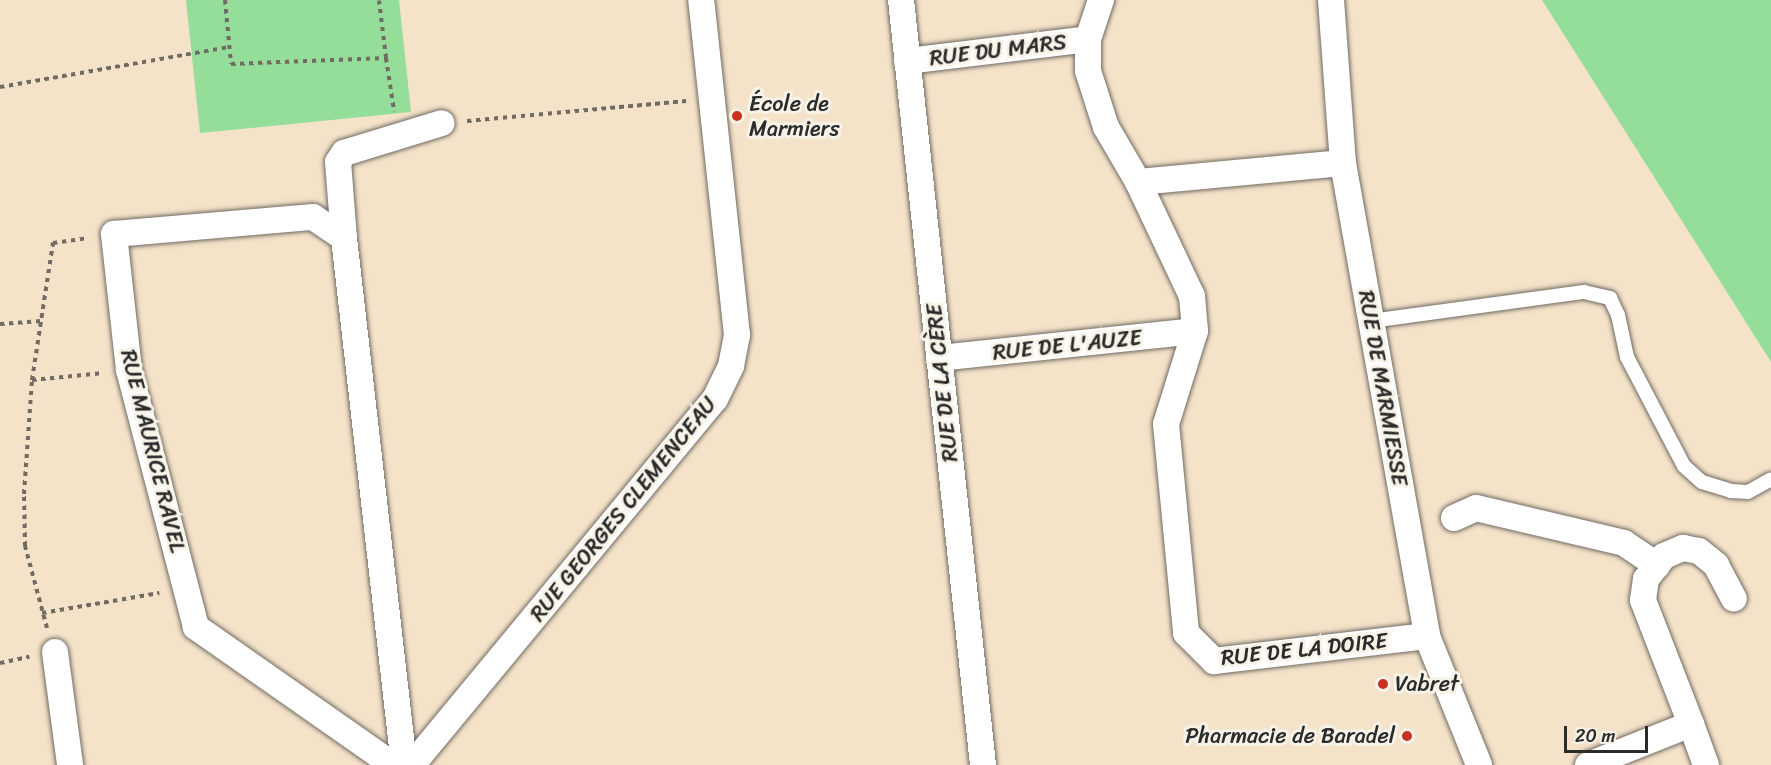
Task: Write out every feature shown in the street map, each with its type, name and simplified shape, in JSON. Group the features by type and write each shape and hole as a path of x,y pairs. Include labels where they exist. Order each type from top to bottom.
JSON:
{"street":[{"name":"RUE GEORGES CLEMENCEAU","path":"411,765 715,399 731,366 737,335 701,0"},
{"name":"RUE DE LA CÈRE","path":"901,0 983,765"},
{"path":"1101,0 1088,39 1088,71 1106,127 1138,182 1192,296 1195,331"},
{"name":"RUE DE MARMIESSE","path":"1331,0 1343,163 1426,636 1479,765"},
{"name":"RUE DU MARS","path":"907,61 1088,39"},
{"path":"404,765 344,238 338,162 344,153 442,123"},
{"path":"1138,182 1343,163"},
{"path":"114,234 313,217 344,238"},
{"name":"RUE MAURICE RAVEL","path":"114,234 129,370 188,588 196,627 393,765"},
{"name":"RUE DE L'AUZE","path":"939,358 1195,331"},
{"name":"RUE DE LA DOIRE","path":"1195,331 1166,424 1186,633 1214,661 1426,636"},
{"path":"1454,518 1476,508 1624,543 1657,565"},
{"path":"1706,765 1643,600 1646,579 1664,556 1683,548 1699,551 1716,565 1734,599"},
{"path":"55,652 70,765"},
{"path":"1588,765 1691,724"}],"lane":[{"path":"1371,321 1584,292 1610,298 1618,315 1627,357 1684,466 1702,482 1731,491 1748,492 1771,479"}],"path":[{"path":"225,0 231,64 386,58"},
{"path":"379,0 398,137"},
{"path":"0,87 230,47"},
{"path":"442,123 712,99"},
{"path":"55,652 42,613 25,535 24,494 32,380 53,243 114,234"},
{"path":"0,324 41,321"},
{"path":"32,380 129,370"},
{"path":"42,613 188,588"}],"green space":[{"path":"186,0 399,0 411,112 200,133"},
{"path":"1542,0 1771,0 1771,362 1694,240"}],"place":[{"name":"École de Marmiers","path":"737,116"},
{"name":"Vabret","path":"1383,684"},
{"name":"Pharmacie de Baradel","path":"1407,736"}]}
